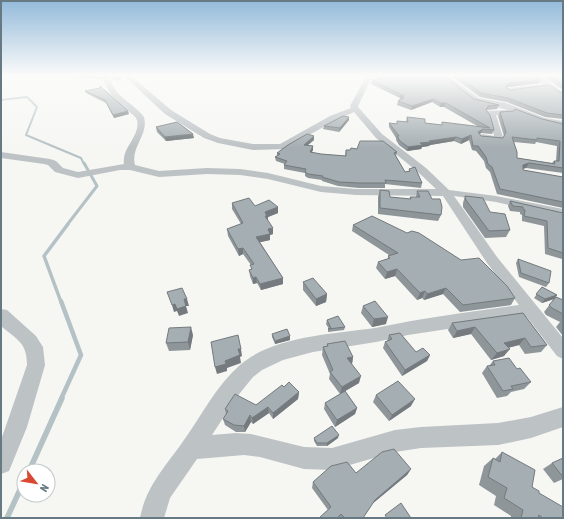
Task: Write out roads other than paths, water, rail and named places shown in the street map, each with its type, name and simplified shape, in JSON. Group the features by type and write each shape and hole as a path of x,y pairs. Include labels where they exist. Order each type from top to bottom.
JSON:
{"street":[{"path":"119,99 140,117 141,123 136,141 128,155 130,167"},
{"path":"153,99 168,112 207,136 218,140 253,147 280,147 290,143 333,118 355,109"},
{"path":"357,99 354,106 355,109 379,136 426,173 446,193 492,260 563,351"},
{"path":"477,99 502,105 549,122 563,124"},
{"path":"482,137 497,139 499,137 494,118 490,113 525,113"},
{"path":"1,156 46,161 52,163 59,170 69,174 85,175 116,167 130,167 159,174 207,171 240,172 268,176 321,189 341,191 446,193 496,199 563,213"},
{"path":"152,518 154,508 165,484 191,449 239,378 255,364 272,355 322,343 408,328 531,310"},
{"path":"1,315 32,343 36,349 37,358 17,427 1,463"},
{"path":"191,449 231,445 250,445 270,448 311,460 337,459 374,446 394,441 438,435 510,432 563,417"}],"waterway":[{"path":"1,100 8,99"},
{"path":"29,99 37,107 26,135 81,158 84,164"},
{"path":"67,225 97,186 84,163"},
{"path":"61,302 44,256 68,224"},
{"path":"61,301 81,355 61,399"},
{"path":"33,463 62,398"},
{"path":"7,518 16,498"}]}
